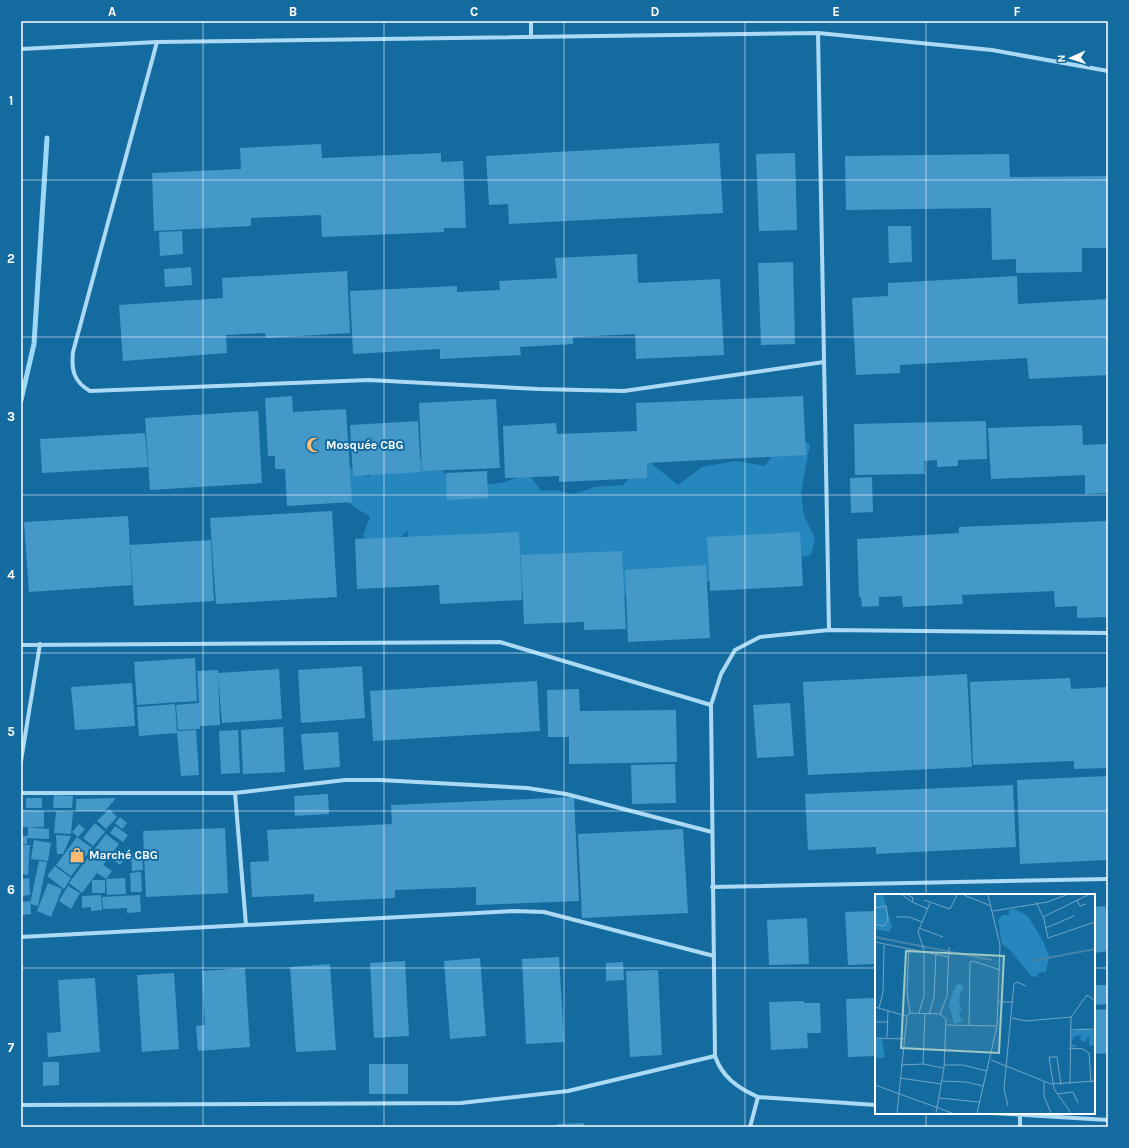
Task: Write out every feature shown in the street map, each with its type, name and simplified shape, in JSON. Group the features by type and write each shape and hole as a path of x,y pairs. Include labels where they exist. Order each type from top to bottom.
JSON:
{"street":[{"path":"531,21 531,37"},
{"path":"818,33 830,630"},
{"path":"21,49 157,42 818,33 992,50 1108,71"},
{"path":"157,42 73,352 72,365 74,376 81,386 90,391 369,380 538,389 624,391 824,362"},
{"path":"875,1105 758,1097 742,1090 719,1068 715,1056 711,705 721,674 735,650 760,637 830,630 1108,633"},
{"path":"23,645 500,642 711,705"},
{"path":"21,761 40,644"},
{"path":"21,793 235,793 344,780 380,780 527,788 566,794 712,832"},
{"path":"235,793 246,925"},
{"path":"712,888 1108,880"},
{"path":"21,937 514,911 544,912 714,956"},
{"path":"21,1105 461,1103 568,1090 715,1056"},
{"path":"750,1127 758,1097"},
{"path":"1006,1114 1108,1120"},
{"path":"1020,1115 1020,1127"}],"shaded area":[{"path":"786,434 810,444 801,493 804,516 815,538 811,555 746,570 692,586 639,582 615,604 536,597 411,554 407,530 391,549 374,556 363,536 370,517 336,495 350,468 369,477 382,457 415,457 433,462 447,476 454,488 501,483 529,474 541,491 555,490 574,494 595,487 623,485 646,459 678,485 702,467 736,461 765,466"}],"building":[{"path":"719,143 723,213 509,224 508,204 489,205 486,156"},
{"path":"321,144 322,158 441,153 441,162 463,161 466,228 444,228 444,232 322,237 321,215 251,218 251,226 154,231 152,173 241,169 240,148"},
{"path":"795,153 797,230 759,231 756,154"},
{"path":"1009,154 1010,177 1108,176 1108,248 1082,248 1082,272 1016,273 1016,259 992,260 991,208 846,210 845,156"},
{"path":"888,226 911,226 912,262 889,263"},
{"path":"182,231 183,254 160,256 159,232"},
{"path":"637,254 638,283 720,279 724,355 636,359 635,334 573,337 573,344 520,347 521,355 440,359 440,349 353,354 350,291 457,286 457,292 500,290 499,281 557,278 555,258"},
{"path":"793,262 795,344 761,345 758,263"},
{"path":"191,267 192,285 165,287 164,269"},
{"path":"347,271 350,333 266,338 265,333 226,335 227,353 123,361 119,305 223,298 222,278"},
{"path":"1017,276 1018,304 1108,299 1108,375 1029,379 1027,358 900,365 900,373 856,375 852,298 888,296 888,283"},
{"path":"292,396 293,412 346,409 352,502 287,506 285,469 275,469 275,456 268,456 265,398"},
{"path":"803,396 806,455 647,463 647,478 559,482 559,476 505,478 503,426 556,423 557,434 637,431 636,403"},
{"path":"496,399 500,468 422,471 419,403"},
{"path":"258,411 262,483 150,490 145,418"},
{"path":"418,421 421,472 353,476 350,425"},
{"path":"986,421 987,459 958,460 958,466 937,467 937,460 924,461 925,474 855,475 854,424"},
{"path":"1082,425 1083,445 1108,444 1108,493 1085,494 1085,475 991,479 988,428"},
{"path":"145,433 148,467 42,473 40,439"},
{"path":"487,471 488,498 447,500 446,473"},
{"path":"872,477 873,512 851,513 850,478"},
{"path":"332,511 337,597 216,604 210,518"},
{"path":"128,516 132,585 29,592 24,522"},
{"path":"1107,521 1108,617 1077,618 1077,606 1055,607 1054,591 962,595 963,604 903,607 902,596 879,597 879,606 862,607 861,597 859,597 857,539 959,533 959,527"},
{"path":"519,532 522,600 440,604 439,585 357,589 355,539"},
{"path":"800,532 803,586 710,591 707,537"},
{"path":"211,540 214,601 134,606 130,545"},
{"path":"622,551 626,629 584,630 584,622 524,624 521,555"},
{"path":"706,565 710,638 628,642 625,570"},
{"path":"195,658 197,701 137,705 134,662"},
{"path":"362,666 365,718 301,723 298,670"},
{"path":"279,669 282,719 222,723 218,676 220,725 200,726 200,729 178,730 176,705 199,703 197,671 218,670 218,673"},
{"path":"967,674 972,767 808,775 803,682"},
{"path":"1070,678 1071,689 1108,687 1108,768 1074,769 1074,761 973,765 970,682"},
{"path":"537,681 540,731 373,741 370,691"},
{"path":"132,683 135,726 75,730 71,687"},
{"path":"579,689 580,711 676,710 677,762 569,764 569,737 548,737 547,690"},
{"path":"790,703 794,756 757,758 753,705"},
{"path":"175,704 177,731 196,730 199,775 181,776 177,733 139,736 137,707"},
{"path":"283,727 285,772 243,774 241,730"},
{"path":"238,730 240,773 221,774 219,731"},
{"path":"338,732 340,767 304,770 301,734"},
{"path":"675,764 676,803 632,804 631,765"},
{"path":"1108,776 1108,860 1020,864 1017,780"},
{"path":"1013,785 1016,847 876,854 876,847 808,850 805,794"},
{"path":"328,794 329,814 295,816 294,796"},
{"path":"54,795 73,796 72,808 53,808"},
{"path":"574,797 579,901 476,905 476,887 395,890 395,898 314,902 314,894 252,897 250,862 269,861 267,830 392,824 391,805"},
{"path":"26,798 42,798 42,808 26,808"},
{"path":"116,798 105,811 76,811 76,799"},
{"path":"109,809 117,817 106,829 97,821"},
{"path":"22,810 44,811 44,827 22,827"},
{"path":"56,811 73,812 71,834 54,833"},
{"path":"120,817 127,823 122,829 115,823"},
{"path":"95,823 105,832 93,846 83,838"},
{"path":"79,824 85,829 78,837 72,832"},
{"path":"115,826 128,835 123,842 110,833"},
{"path":"28,827 49,829 49,839 27,838 27,844 21,844 21,836 28,836"},
{"path":"225,828 228,893 146,897 143,831"},
{"path":"683,829 688,913 582,918 578,834"},
{"path":"106,834 119,844 103,865 112,871 106,879 97,873 82,893 69,883"},
{"path":"56,835 71,836 63,854 57,854"},
{"path":"77,837 92,848 71,876 56,865"},
{"path":"34,840 51,843 48,861 31,859"},
{"path":"21,845 30,845 28,875 21,874"},
{"path":"116,850 126,857 120,865 110,857"},
{"path":"131,853 142,853 143,870 132,871"},
{"path":"39,861 47,862 38,906 30,904"},
{"path":"55,866 71,878 64,889 47,876"},
{"path":"141,872 142,892 131,892 130,873"},
{"path":"29,878 30,895 21,896 21,879"},
{"path":"125,878 126,894 107,895 106,879"},
{"path":"92,880 105,880 105,893 92,893"},
{"path":"48,883 62,889 51,917 37,911"},
{"path":"68,886 80,893 71,909 59,901"},
{"path":"101,895 102,910 91,911 91,907 82,908 82,896"},
{"path":"140,895 141,912 127,913 127,908 103,909 102,897"},
{"path":"30,901 31,914 21,915 21,902"},
{"path":"1105,906 1106,912 1108,912 1108,951 1095,953 1095,907"},
{"path":"875,911 875,964 848,965 845,912"},
{"path":"807,918 809,964 769,965 767,920"},
{"path":"559,957 564,1042 526,1044 522,959"},
{"path":"480,958 486,1036 450,1039 444,961"},
{"path":"405,961 409,1036 374,1038 370,963"},
{"path":"623,962 624,980 606,981 606,963"},
{"path":"330,964 336,1050 296,1052 290,967"},
{"path":"245,968 250,1047 198,1051 196,1026 205,1025 202,971"},
{"path":"658,970 662,1055 630,1057 626,971"},
{"path":"174,973 179,1049 142,1052 137,975"},
{"path":"95,978 100,1052 48,1057 47,1033 61,1032 58,980"},
{"path":"1095,985 1108,985 1108,1004 1095,1005"},
{"path":"875,998 875,1056 848,1057 846,999"},
{"path":"804,1001 804,1003 820,1003 821,1033 807,1033 808,1048 771,1050 769,1002"},
{"path":"1108,1009 1108,1053 1095,1054 1095,1010"},
{"path":"43,1062 59,1062 59,1085 43,1086"},
{"path":"369,1064 408,1064 408,1094 369,1094"},
{"path":"584,1123 584,1127 557,1127 557,1124"}],"waterway":[{"path":"21,400 34,344 47,138"}],"place":[{"name":"Mosquée CBG","path":"314,445"},
{"name":"Marché CBG","path":"77,855"}]}
